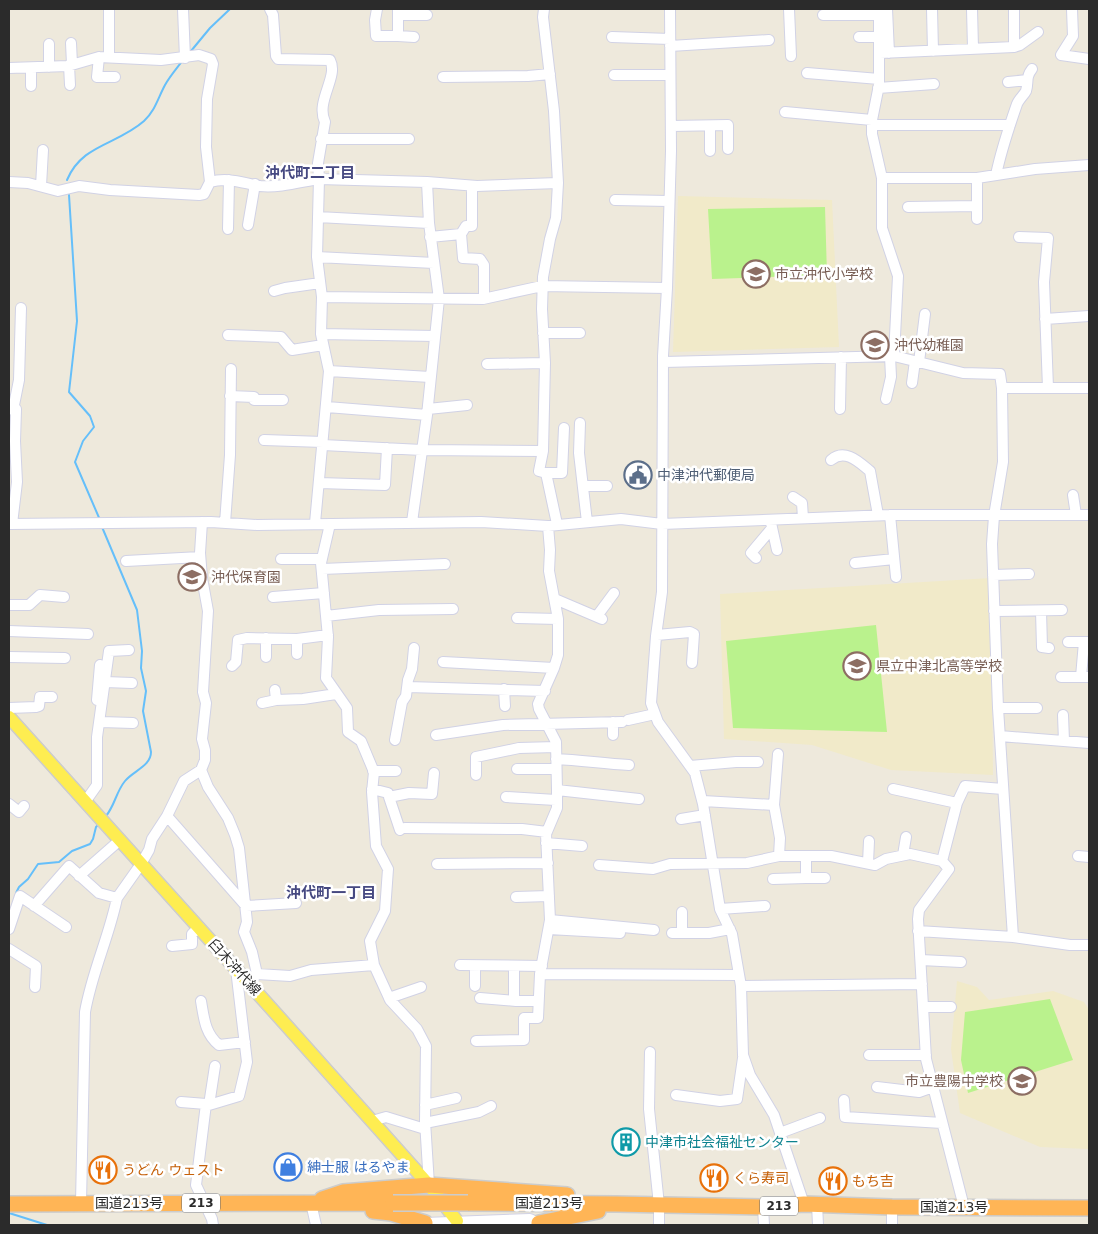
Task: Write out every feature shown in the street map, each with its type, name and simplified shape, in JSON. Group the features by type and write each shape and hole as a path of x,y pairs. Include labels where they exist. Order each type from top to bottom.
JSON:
{"highway":[{"path":"310,1203 343,1192 429,1185 561,1195 607,1196 616,1204"},
{"path":"310,1203 326,1209 391,1213 425,1224"},
{"name":"国道213号","path":"9,1204 468,1203 763,1207 810,1204 892,1207 1089,1208"},
{"path":"539,1224 595,1211 659,1205"}],"main road":[{"name":"臼木沖代線","path":"9,717 236,968 253,978 372,1121 429,1185 457,1221"}],"street":[{"path":"109,9 104,57 97,77 115,77"},
{"path":"183,9 185,58"},
{"path":"270,9 273,15 276,56 278,59 330,60 332,65 322,102 325,122 318,163 317,257 322,297 321,334 329,371 315,523"},
{"path":"377,9 375,20 377,41 398,36 414,37"},
{"path":"544,9 543,17 556,135 558,183 556,218 546,254 542,286 545,363 543,450 540,471 562,473 564,428"},
{"path":"670,9 671,126 667,288 663,359 662,592 651,703 658,722 695,773 703,801 720,909 732,934 741,986 743,1054 736,1099 720,1101 676,1095"},
{"path":"789,9 791,56"},
{"path":"932,9 933,51"},
{"path":"972,9 972,48"},
{"path":"1014,9 1014,47"},
{"path":"1072,9 1073,36 1061,55 1089,59"},
{"path":"882,11 880,37 884,53"},
{"path":"823,14 882,11"},
{"path":"882,11 884,53 872,122 872,134 882,178 882,228 898,276 891,377 886,399"},
{"path":"398,36 398,12 427,15"},
{"path":"884,53 1014,47 1025,42 1038,32"},
{"path":"612,37 670,43 769,40"},
{"path":"859,37 880,37"},
{"path":"70,85 71,43"},
{"path":"49,44 49,67"},
{"path":"9,68 71,65 104,57 161,60 206,56 211,59 213,64 207,99 206,147 210,182 204,194 110,190 78,186 58,191 28,183 9,182"},
{"path":"31,68 31,86"},
{"path":"996,175 1002,147 1018,102 1026,91 1028,74 1032,69"},
{"path":"807,72 879,84 934,84"},
{"path":"443,77 550,74"},
{"path":"614,75 670,75"},
{"path":"1008,82 1027,80"},
{"path":"785,112 872,122 1010,125"},
{"path":"671,126 728,125 728,149"},
{"path":"710,126 710,151"},
{"path":"321,139 409,139"},
{"path":"41,186 43,150"},
{"path":"882,178 977,178 1035,169 1089,165"},
{"path":"977,178 977,219"},
{"path":"210,182 221,179 275,186 319,179 427,182 472,186 558,183"},
{"path":"228,228 229,180"},
{"path":"412,522 427,412 439,299 430,236 427,182"},
{"path":"248,226 255,184"},
{"path":"472,186 472,226 466,226 461,234 463,258 480,258 484,265 484,298"},
{"path":"615,200 669,201"},
{"path":"908,207 977,206"},
{"path":"318,217 429,223"},
{"path":"430,236 461,234"},
{"path":"1019,237 1048,238 1044,282 1048,388"},
{"path":"317,257 434,263"},
{"path":"274,292 285,288 320,283"},
{"path":"322,297 484,298 542,286 667,288"},
{"path":"21,308 19,380 11,410 16,410 17,482 10,524 202,522 257,525 480,522 553,525 621,519 662,524 771,524 803,518 890,515 1089,516"},
{"path":"912,383 925,314"},
{"path":"1045,319 1089,316"},
{"path":"543,333 580,333"},
{"path":"321,334 435,336"},
{"path":"228,335 280,337 292,350 324,345"},
{"path":"663,359 892,356 963,373 1000,374 1002,388 1003,462 994,516 992,544 998,708 1013,937"},
{"path":"840,358 840,409"},
{"path":"486,364 545,363"},
{"path":"225,523 230,455 230,369"},
{"path":"329,371 430,377"},
{"path":"1002,388 1089,388"},
{"path":"230,396 254,397 254,400 283,400"},
{"path":"327,407 427,412 467,405"},
{"path":"580,423 579,453 587,522"},
{"path":"264,440 422,450 543,450"},
{"path":"318,483 384,485 387,448"},
{"path":"831,460 836,456 850,456 870,471 878,516"},
{"path":"476,1041 524,1040 524,1018 538,1018 541,970 549,925 546,843 547,832 556,808 557,795 554,735 546,723 538,704 545,691 558,655 558,619 550,570 553,525 546,473"},
{"path":"582,486 607,486"},
{"path":"1072,495 1076,516"},
{"path":"792,497 802,503 803,518"},
{"path":"890,515 896,577"},
{"path":"81,1203 85,1012 90,986 117,898 141,864 149,850 152,839 167,816 184,781 201,770 205,760 202,739 206,704 203,692 208,611 200,557 202,522"},
{"path":"330,524 322,564 328,635 326,678 347,708 348,732 361,741 373,771 372,789 376,846 388,869 385,911 370,941 374,965 389,998 417,1029 426,1046 425,1126 429,1185"},
{"path":"771,524 777,550"},
{"path":"756,558 751,553 771,524"},
{"path":"126,561 200,557"},
{"path":"281,559 322,564 445,564"},
{"path":"855,563 894,559"},
{"path":"993,574 1028,574"},
{"path":"555,599 599,617 614,593"},
{"path":"273,597 324,594"},
{"path":"9,606 29,605 40,595 64,597"},
{"path":"326,616 379,610 453,609"},
{"path":"994,611 1062,610"},
{"path":"1041,611 1042,647 1049,648"},
{"path":"517,618 558,619"},
{"path":"9,631 88,634"},
{"path":"657,634 690,632 694,634 692,664"},
{"path":"232,666 236,662 238,640 247,638 297,639 328,635"},
{"path":"266,638 266,657"},
{"path":"297,639 297,654"},
{"path":"1061,677 1085,677 1087,642 1068,642"},
{"path":"85,802 97,785 97,737 109,651 129,650"},
{"path":"395,740 402,702 406,696 416,653"},
{"path":"9,657 65,658"},
{"path":"443,662 554,668"},
{"path":"100,665 97,683 97,703 102,703"},
{"path":"105,682 132,683"},
{"path":"408,687 545,691"},
{"path":"504,689 505,706"},
{"path":"262,703 276,695 303,699 336,694"},
{"path":"9,708 36,707 39,706 40,697 52,697"},
{"path":"998,708 1037,708"},
{"path":"436,734 503,725 621,722 655,714"},
{"path":"1064,715 1064,741"},
{"path":"100,722 133,723"},
{"path":"613,735 621,722"},
{"path":"1000,736 1089,743"},
{"path":"476,775 476,757 519,748 556,748"},
{"path":"778,754 774,806 780,838 779,856"},
{"path":"517,769 586,760 599,764 629,765"},
{"path":"690,766 758,762"},
{"path":"201,770 208,786 228,818 239,848 247,922 244,932 252,952 253,978 290,976 311,970 374,965"},
{"path":"373,771 396,771"},
{"path":"389,797 409,793 432,794 434,773"},
{"path":"942,861 957,803 965,786 1003,789"},
{"path":"372,789 388,793 402,829 522,829 547,832"},
{"path":"893,789 957,803"},
{"path":"506,797 557,795 639,798"},
{"path":"703,801 774,806"},
{"path":"9,804 19,812 24,806"},
{"path":"681,819 705,815"},
{"path":"167,816 246,906"},
{"path":"903,855 906,837"},
{"path":"79,876 120,840"},
{"path":"868,863 869,841"},
{"path":"546,843 582,846"},
{"path":"599,865 653,869 670,864 747,863 779,856 831,856 874,865 886,859 910,854 942,861 949,869 920,910 918,931 926,1055 964,1208"},
{"path":"806,856 806,878"},
{"path":"1078,856 1089,857"},
{"path":"437,864 548,863"},
{"path":"34,906 69,866 99,893 117,898"},
{"path":"774,879 825,878"},
{"path":"9,929 20,896 66,927"},
{"path":"516,897 549,896"},
{"path":"246,906 296,903"},
{"path":"720,909 765,906"},
{"path":"682,912 677,933 709,933 730,929"},
{"path":"549,925 654,930"},
{"path":"549,925 642,934"},
{"path":"172,946 192,944 192,934 199,927"},
{"path":"918,931 1013,937 1070,945 1089,945"},
{"path":"9,949 36,966 35,987"},
{"path":"921,960 961,962"},
{"path":"460,965 514,966 541,970 739,975"},
{"path":"475,966 475,986"},
{"path":"514,966 514,1001"},
{"path":"181,1102 207,1104 238,1096 247,1062 236,968"},
{"path":"741,986 922,984"},
{"path":"389,998 421,987"},
{"path":"480,998 538,1001"},
{"path":"201,1001 207,1030 215,1042 219,1045 245,1042"},
{"path":"923,1007 951,1007"},
{"path":"650,1052 649,1109 659,1205 659,1225"},
{"path":"743,1054 750,1075 774,1115 818,1225"},
{"path":"869,1056 926,1055"},
{"path":"213,1225 196,1185 207,1104 216,1066"},
{"path":"877,1087 919,1092 933,1087"},
{"path":"425,1105 456,1098"},
{"path":"844,1100 845,1117 942,1123"},
{"path":"372,1121 386,1117 425,1126 479,1112 490,1106"},
{"path":"780,1133 820,1118"},
{"path":"310,1203 316,1225"},
{"path":"763,1207 764,1225"},
{"path":"892,1207 892,1225"},
{"path":"425,1224 530,1219 539,1224"}],"shaded area":[{"name":"市立沖代小学校","path":"678,196 832,200 839,347 673,352"},
{"name":"県立中津北高等学校","path":"991,578 993,775 891,770 812,745 724,739 720,594"},
{"name":"市立豊陽中学校","path":"957,981 977,987 989,1000 1053,991 1084,1002 1089,1010 1089,1149 1040,1147 960,1113 951,1049"}],"green space":[{"path":"825,207 827,275 712,279 708,209"},
{"path":"876,625 887,732 733,728 726,641"},
{"path":"1050,999 1073,1060 968,1093 961,1060 965,1012"}],"waterway":[{"path":"191,51 210,28 230,9"},
{"path":"67,180 82,159 101,146 134,129 148,117 167,82 183,60"},
{"path":"69,195 77,321 69,392 90,416 94,427 83,441 75,462 100,520"},
{"path":"102,527 137,610 142,651 141,668 146,691 143,711 151,752 145,765 128,777 122,785 106,816"},
{"path":"16,893 38,864 59,862 72,851 90,844 96,827 100,823"},
{"path":"9,1213 47,1225"}],"place":[{"name":"市立沖代小学校","path":"756,274"},
{"name":"沖代幼稚園","path":"875,345"},
{"name":"中津沖代郵便局","path":"638,475"},
{"name":"沖代保育園","path":"192,577"},
{"name":"県立中津北高等学校","path":"857,666"},
{"name":"市立豊陽中学校","path":"1022,1081"},
{"name":"中津市社会福祉センター","path":"626,1142"},
{"name":"紳士服 はるやま","path":"288,1167"},
{"name":"うどん ウェスト","path":"103,1170"},
{"name":"くら寿司","path":"714,1178"},
{"name":"もち吉","path":"833,1181"}],"district":[{"name":"沖代町二丁目","path":"310,173"},
{"name":"沖代町一丁目","path":"331,893"}]}
